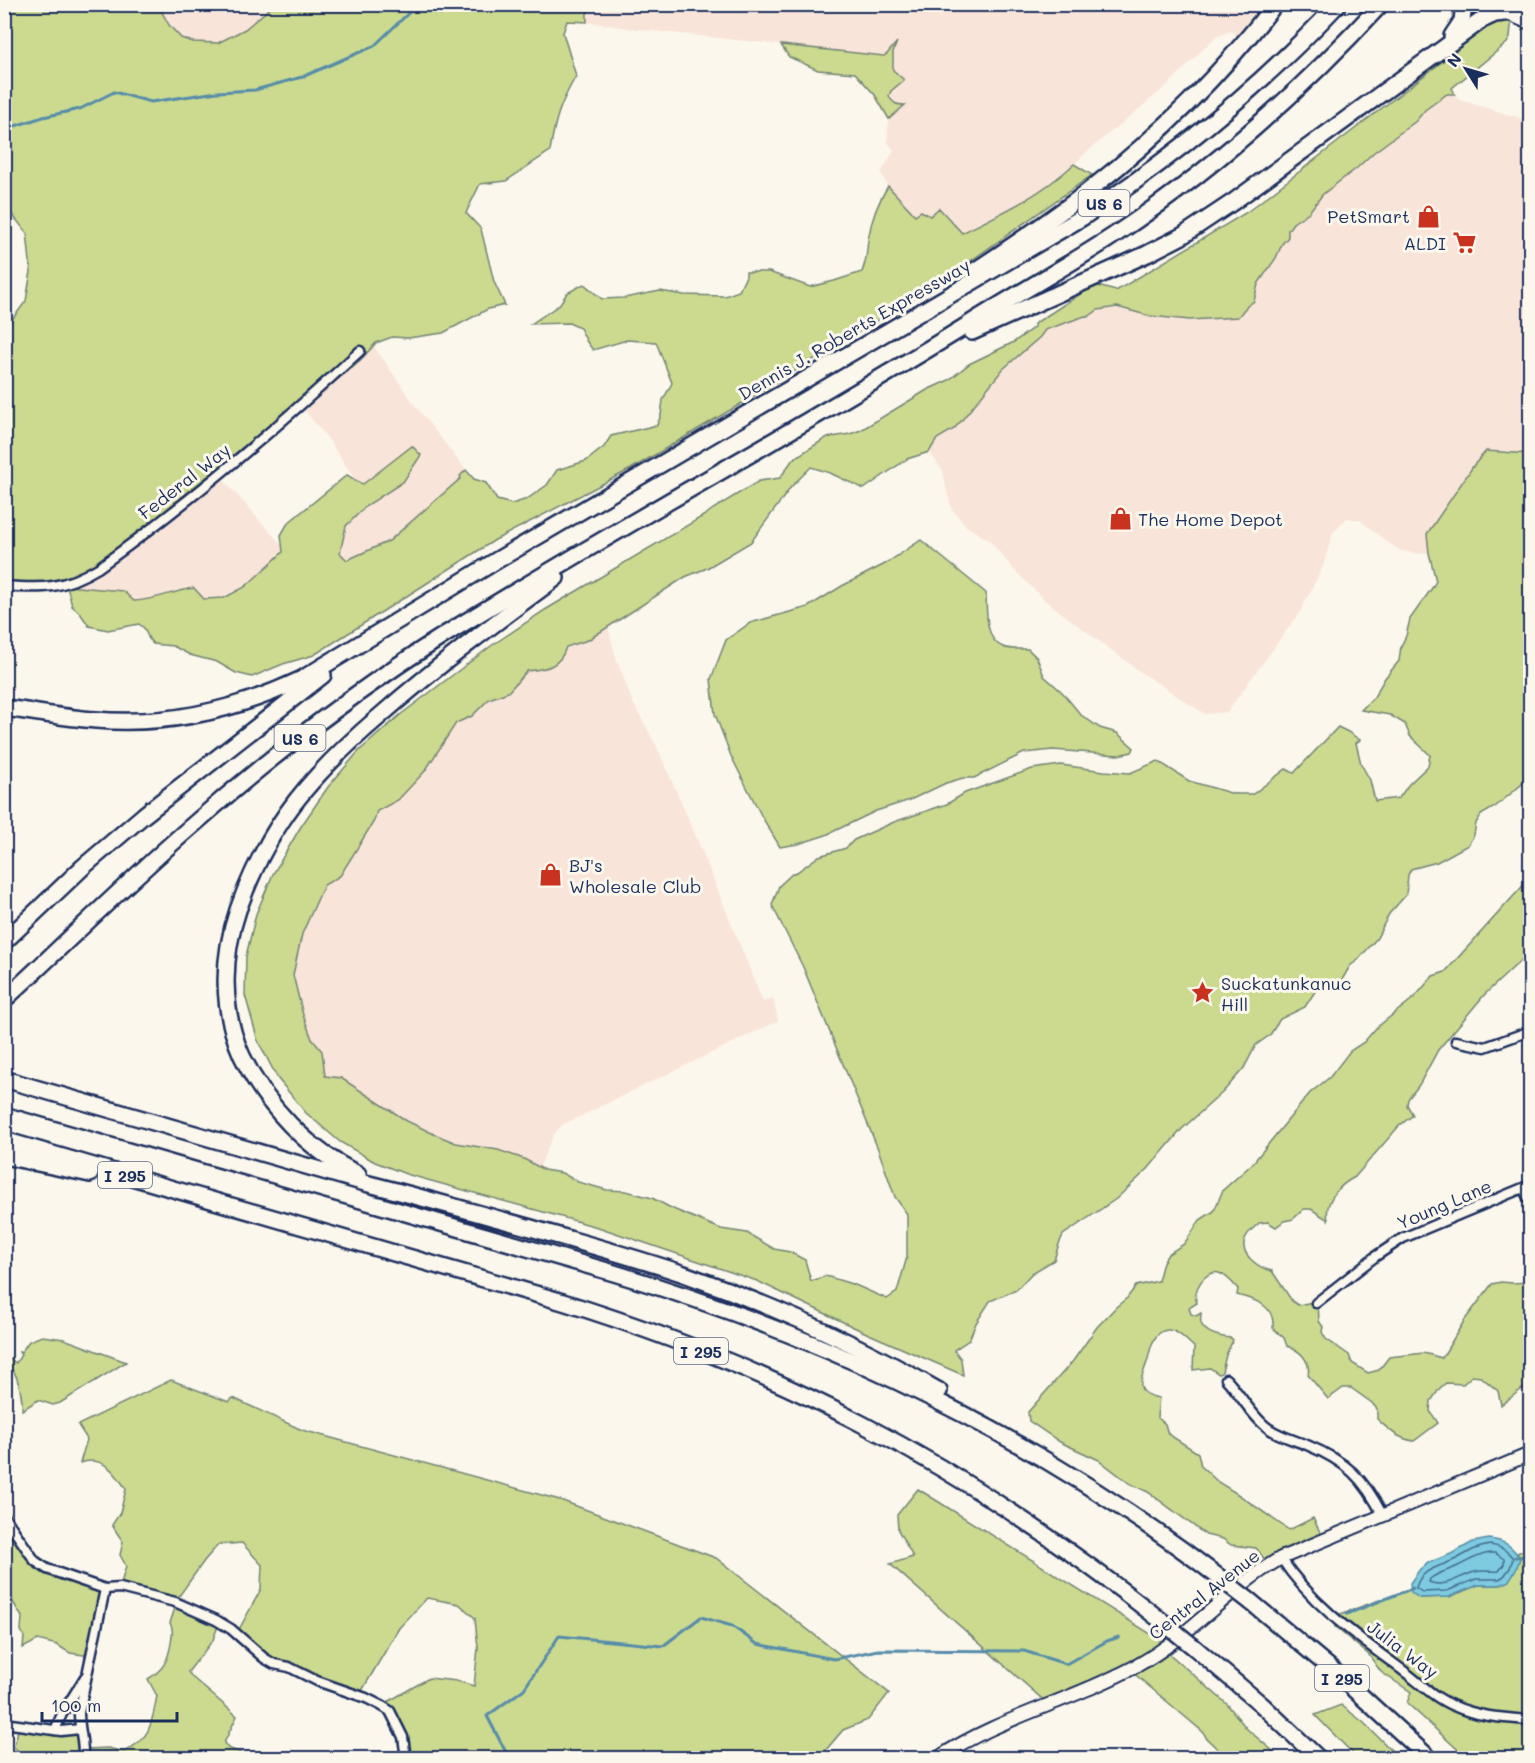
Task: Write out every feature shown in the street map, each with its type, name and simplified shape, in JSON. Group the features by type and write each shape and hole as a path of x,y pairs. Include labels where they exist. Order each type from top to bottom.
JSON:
{"highway":[{"path":"841,359 1013,245 1092,188 1151,139 1188,103 1231,58 1275,4"},
{"name":"Dennis J. Roberts Expressway","path":"359,644 509,553 1055,234 1137,180 1190,141 1289,54 1338,4"},
{"name":"US 6","path":"4,1000 184,833 234,790 312,728 383,676 447,634 904,364 1116,234 1197,177 1249,134 1298,90 1381,4"},
{"path":"1430,57 1457,30 1463,17 1464,4"},
{"path":"904,364 1182,236 1225,208 1486,17 1507,11"},
{"path":"420,1196 360,1175 326,1156 284,1118 255,1080 235,1038 226,994 226,963 236,917 253,873 276,829 302,793 336,756 439,665 632,523"},
{"path":"4,942 82,867 308,688 359,644"},
{"name":"US 6","path":"4,708 112,721 161,720 194,716 241,704 279,690 359,644"},
{"path":"4,1079 354,1180 420,1196 587,1244 682,1274 776,1310 898,1367 1012,1432 1065,1472"},
{"name":"I 295","path":"4,1097 582,1263 709,1302 801,1338 912,1387 1009,1438 1152,1528 1251,1602 1335,1672 1429,1758"},
{"name":"I 295","path":"4,1140 584,1309 686,1345 836,1410 1004,1508 1056,1544 1195,1648 1254,1698 1318,1758"},
{"path":"4,1156 188,1193"}],"main road":[{"path":"1474,4 1490,11 1507,11 1530,22"}],"street":[{"name":"Federal Way","path":"4,586 42,588 61,585 80,579 98,568 286,420 360,351"},
{"path":"1456,1041 1485,1047 1530,1031"},
{"path":"1527,1187 1530,1202"},
{"name":"Young Lane","path":"1316,1303 1403,1238 1527,1187"},
{"path":"1226,1379 1268,1428 1329,1455 1353,1472 1372,1495 1383,1516"},
{"name":"Central Avenue","path":"938,1758 986,1732 1096,1686 1152,1657 1178,1639 1247,1581 1281,1558 1530,1454"},
{"path":"4,1516 35,1561 47,1569 105,1589 120,1588 175,1602 231,1629 274,1664 289,1667 317,1681 382,1706 390,1711 404,1737 406,1758"},
{"name":"Julia Way","path":"1281,1558 1311,1597 1377,1652 1444,1701 1479,1714 1530,1720"},
{"path":"83,1758 79,1713 105,1589"},
{"path":"55,1730 62,1713 89,1671"},
{"path":"4,1723 55,1730 80,1729"}],"shaded area":[{"path":"591,4 1277,5 1246,43 1231,31 1216,36 1168,85 1089,150 1056,181 1032,197 962,233 954,226 930,216 915,215 888,186 881,173 894,150 887,141 889,119 904,105 892,102 889,96 895,44 884,56 635,29 587,22"},
{"path":"158,5 274,5 245,29 218,43 193,42 181,38 169,25"},
{"path":"1447,94 1456,95 1454,96 1460,100 1530,121 1530,454 1485,451 1427,534 1428,552 1417,554 1402,551 1388,543 1360,520 1347,518 1333,533 1323,566 1300,612 1227,712 1205,714 1142,673 1047,602 1017,573 989,540 966,526 952,509 943,471 929,451 937,439 954,429 1003,369 1045,330 1088,316 1098,310 1117,307 1150,316 1238,317 1254,301 1258,284 1276,258 1293,223 1309,212 1323,194 1416,121 1425,110"},
{"path":"374,346 414,404 466,470 460,476 462,478 389,541 348,560 340,553 346,526 366,506 403,482 421,455 412,446 363,484 357,482 326,436 302,408"},
{"path":"218,474 282,545 283,552 245,587 224,598 204,599 183,589 149,600 134,601 67,586"},
{"path":"608,627 617,661 633,703 656,745 695,834 763,1002 773,998 778,1021 562,1125 554,1134 539,1168 524,1159 498,1150 456,1143 434,1134 325,1076 322,1051 312,1040 293,975 302,934 324,885 340,876 374,821 377,811 398,800 425,771 456,723 472,716 489,699 508,692 527,671 545,669 566,647 588,640"}],"green space":[{"path":"4,5 158,5 169,25 181,38 193,42 218,43 245,29 274,5 591,5 587,14 587,22 567,21 563,33 576,76 559,112 550,151 506,181 480,184 466,213 481,229 494,282 505,305 488,309 443,333 408,338 392,337 376,343 357,364 126,546 66,584 5,585 5,329 26,301 31,271 27,233 11,213 5,213"},
{"path":"1512,15 1510,38 1507,43 1452,88 1455,94 1447,94 1425,110 1416,121 1323,194 1309,212 1293,223 1276,258 1258,284 1254,301 1238,317 1190,320 1150,316 1117,307 1098,310 1088,317 1085,316 1045,330 1003,369 954,429 937,439 929,452 907,459 864,489 811,467 791,487 751,542 707,568 685,577 588,640 566,647 556,663 546,668 527,671 508,692 489,699 472,716 456,723 425,771 398,800 377,811 374,821 340,876 324,885 302,934 293,975 312,1039 322,1051 325,1076 341,1078 407,1121 456,1143 498,1150 524,1159 544,1170 562,1173 578,1182 652,1198 721,1229 747,1233 774,1249 790,1252 805,1260 811,1281 826,1276 855,1285 887,1299 897,1292 907,1257 907,1214 895,1197 878,1149 803,967 772,905 779,886 793,873 819,856 846,848 854,840 894,822 947,804 965,793 1032,769 1061,765 1130,773 1158,761 1189,781 1234,794 1253,794 1286,769 1294,773 1338,727 1360,740 1356,743 1361,764 1370,780 1375,801 1399,798 1409,784 1428,766 1430,755 1410,736 1405,724 1390,715 1361,710 1374,697 1385,678 1399,661 1401,646 1410,619 1436,581 1427,534 1486,451 1530,454 1530,764 1522,784 1495,807 1481,815 1468,845 1437,862 1411,869 1408,875 1406,895 1389,914 1377,938 1350,966 1339,985 1316,990 1305,1007 1280,1019 1270,1035 1256,1045 1244,1068 1223,1092 1182,1129 1148,1169 1116,1199 1063,1235 1054,1260 1032,1273 1016,1290 990,1301 976,1323 969,1340 954,1350 961,1359 963,1375 862,1331 757,1281 601,1228 406,1174 375,1162 340,1142 306,1113 278,1079 258,1041 245,995 246,956 256,914 273,874 328,787 359,751 400,715 491,646 545,610 759,481 780,478 793,459 826,438 861,430 927,390 949,380 969,364 1014,342 1034,327 1034,324 1094,285 1116,291 1247,212 1456,51 1482,23"},
{"path":"897,42 893,52 893,70 904,80 891,91 889,96 895,104 905,105 889,119 875,95 855,73 818,70 789,57 781,45 884,56"},
{"path":"1074,164 1092,175 948,277 631,469 495,540 314,655 283,664 252,677 236,673 217,662 190,655 173,646 153,644 144,628 139,624 108,630 89,626 72,606 67,586 123,591 134,601 194,588 204,599 224,598 245,587 283,552 281,535 288,523 347,475 363,484 412,446 421,455 403,482 366,506 346,526 340,553 347,560 389,541 461,478 460,476 466,470 474,479 486,483 497,500 512,504 527,499 547,485 557,470 586,461 604,447 611,436 657,425 663,400 672,383 656,342 627,340 593,350 580,328 569,323 531,324 559,305 567,293 584,284 602,299 624,298 660,291 684,295 725,296 739,291 746,272 769,272 810,287 862,272 873,219 888,186 915,215 921,211 930,216 939,208 962,233 1035,194"},
{"path":"921,540 986,593 988,623 992,638 997,643 1009,649 1028,649 1037,658 1044,676 1062,692 1081,715 1100,728 1117,733 1134,748 1132,752 1118,755 1053,750 1024,753 974,778 963,778 946,783 910,800 876,811 826,835 780,847 731,756 715,714 711,679 726,640 750,623 808,607 885,564"},
{"path":"1530,878 1530,952 1485,994 1438,1050 1419,1085 1408,1099 1407,1105 1413,1115 1399,1126 1355,1177 1338,1189 1328,1206 1328,1220 1311,1209 1304,1209 1293,1219 1284,1221 1276,1227 1268,1222 1259,1223 1248,1233 1244,1249 1261,1267 1272,1271 1292,1301 1298,1305 1318,1301 1319,1321 1326,1339 1349,1355 1352,1363 1368,1373 1379,1370 1389,1357 1424,1353 1442,1358 1464,1321 1492,1284 1530,1282 1530,1389 1522,1389 1501,1405 1498,1391 1481,1377 1472,1376 1463,1384 1446,1383 1431,1401 1430,1411 1438,1423 1414,1441 1403,1438 1377,1419 1377,1409 1372,1403 1351,1388 1343,1388 1328,1399 1308,1375 1308,1365 1304,1357 1287,1346 1284,1338 1273,1328 1273,1320 1267,1309 1251,1299 1237,1295 1238,1289 1224,1276 1219,1273 1209,1274 1200,1282 1196,1293 1197,1303 1189,1308 1191,1314 1196,1316 1201,1313 1201,1323 1206,1330 1233,1340 1222,1372 1219,1374 1210,1368 1193,1370 1194,1347 1178,1334 1167,1330 1153,1341 1141,1388 1150,1396 1159,1398 1157,1417 1165,1424 1168,1434 1198,1453 1201,1466 1218,1482 1289,1530 1313,1518 1325,1542 1269,1565 1256,1548 1231,1545 1223,1539 1206,1535 1148,1492 1129,1483 1099,1460 1060,1442 1029,1421 1028,1412 1073,1361 1097,1327 1136,1286 1158,1281 1163,1262 1168,1254 1184,1244 1200,1220 1214,1211 1223,1190 1252,1164 1310,1093 1330,1077 1350,1051 1364,1042 1376,1028 1415,997 1433,976 1445,972"},
{"path":"42,1336 64,1339 126,1362 60,1403 53,1405 38,1400 22,1410 19,1384 13,1371 5,1365 5,1356 16,1363 21,1355 19,1352 29,1341"},
{"path":"171,1380 229,1402 233,1398 302,1430 560,1500 716,1558 889,1693 868,1720 843,1730 819,1758 406,1758 403,1735 382,1705 429,1678 457,1681 474,1686 478,1648 475,1618 459,1604 427,1598 399,1628 360,1694 270,1661 236,1635 261,1589 262,1565 242,1543 218,1545 177,1599 120,1587 126,1566 120,1555 123,1542 112,1525 120,1513 126,1489 113,1471 102,1463 88,1461 80,1463 87,1439 78,1425"},
{"path":"918,1489 1162,1641 1167,1646 1166,1651 1227,1704 1247,1729 1281,1758 1227,1758 1207,1739 1203,1732 1131,1671 1050,1706 890,1564 913,1557 898,1530 897,1515"},
{"path":"4,1515 35,1560 103,1588 90,1656 70,1653 57,1645 38,1640 23,1648 22,1617 13,1602 5,1595"},
{"path":"1530,1548 1530,1758 1467,1758 1407,1703 1411,1692 1381,1672 1369,1655 1335,1627 1332,1617 1410,1589 1420,1598 1449,1597 1478,1585 1500,1585 1508,1582 1520,1558 1517,1553"},
{"path":"177,1602 219,1623 213,1640 188,1672 237,1716 224,1743 228,1748 241,1753 238,1758 26,1758 14,1747 19,1726 80,1729 85,1749 108,1748 124,1752 140,1741 149,1729 157,1696 148,1679 158,1672 168,1655 172,1633 170,1623"},
{"path":"1341,1705 1363,1722 1399,1758 1357,1758 1315,1715"}],"water":[{"path":"1489,1539 1507,1544 1520,1558 1508,1582 1500,1585 1478,1585 1449,1597 1419,1598 1411,1592 1410,1583 1420,1569 1428,1563 1473,1542"}],"waterway":[{"path":"4,124 15,126 80,109 114,92 151,102 217,92 255,90 302,77 374,46 418,4"},
{"path":"1515,1557 1530,1556"},
{"path":"1347,1614 1413,1588"},
{"path":"509,1758 487,1716 524,1689 559,1636 663,1646 701,1617 732,1626 757,1644 834,1659 878,1650 1024,1651 1066,1664 1107,1641 1119,1637"}],"place":[{"name":"PetSmart","path":"1428,216"},
{"name":"ALDI","path":"1464,243"},
{"name":"The Home Depot","path":"1120,519"},
{"name":"BJ's Wholesale Club","path":"551,875"},
{"name":"Suckatunkanuc Hill","path":"1203,993"}]}
